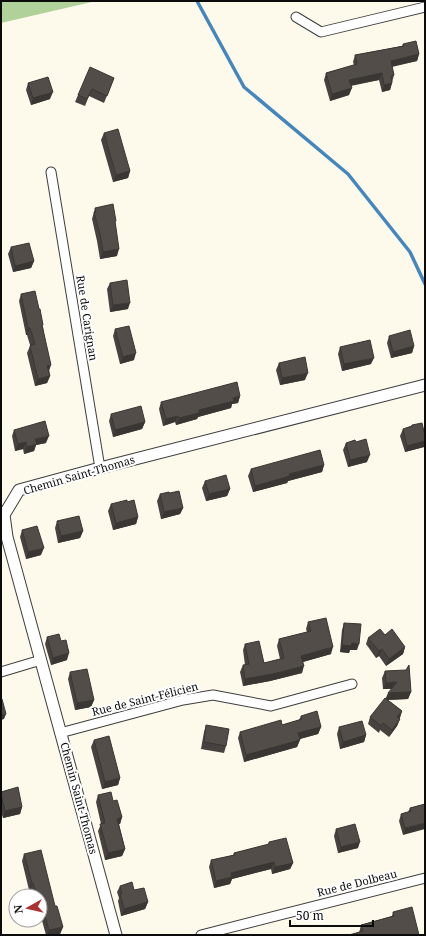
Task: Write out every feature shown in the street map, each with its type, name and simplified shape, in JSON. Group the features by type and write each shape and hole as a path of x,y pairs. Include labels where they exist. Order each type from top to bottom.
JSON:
{"street":[{"path":"296,17 321,32 425,8"},
{"name":"Rue de Carignan","path":"51,172 100,468"},
{"name":"Chemin Saint-Thomas","path":"116,935 7,537 4,515 19,490 425,385"},
{"path":"1,672 41,660"},
{"name":"Rue de Saint-Félicien","path":"60,733 183,700 213,695 271,706 352,684"},
{"name":"Rue de Dolbeau","path":"202,935 425,878"}],"green space":[{"path":"1,1 96,1 1,23"}],"building":[{"path":"416,41 419,54 391,61 394,75 391,76 392,83 384,85 382,73 349,80 352,88 332,94 326,73 357,64 355,55 404,46 403,44"},
{"path":"90,67 114,78 107,96 92,89 87,99 78,95"},
{"path":"48,77 53,92 33,98 28,83"},
{"path":"118,129 130,171 116,175 104,133"},
{"path":"113,204 119,249 103,252 94,212 96,212 95,208"},
{"path":"29,243 34,261 15,266 11,247"},
{"path":"127,280 130,303 113,305 110,283"},
{"path":"35,291 51,365 47,366 50,376 38,379 30,346 35,344 30,328 28,328 21,294"},
{"path":"129,326 136,353 123,357 115,329"},
{"path":"410,330 414,346 393,352 389,336"},
{"path":"370,340 374,358 344,364 340,347"},
{"path":"305,357 308,373 282,378 279,363"},
{"path":"237,382 240,396 233,398 234,401 199,410 199,413 179,418 178,416 166,419 161,402"},
{"path":"141,406 145,422 115,430 111,414"},
{"path":"45,421 49,436 35,439 37,444 27,447 26,442 18,444 14,430"},
{"path":"422,423 425,441 407,446 403,429"},
{"path":"366,439 370,455 350,460 346,443"},
{"path":"320,450 324,465 289,474 290,476 255,486 251,469"},
{"path":"226,475 230,489 209,494 205,481"},
{"path":"179,491 183,508 164,512 160,494"},
{"path":"127,500 127,502 134,500 138,517 116,523 111,504"},
{"path":"79,516 83,531 61,536 57,521"},
{"path":"37,526 44,548 28,552 22,530"},
{"path":"326,618 333,647 301,656 304,666 245,679 243,665 249,664 245,644 259,641 264,663 284,658 279,639 311,631 308,622"},
{"path":"344,623 361,624 359,644 352,643 351,646 342,645"},
{"path":"380,629 385,635 392,629 405,647 389,659 382,649 379,651 368,638"},
{"path":"59,634 61,641 66,640 69,653 53,658 47,637"},
{"path":"409,665 411,692 388,693 397,682 386,683 385,671 406,670"},
{"path":"87,669 94,700 77,703 70,672"},
{"path":"385,698 402,711 397,717 400,719 392,730 383,723 381,726 370,717"},
{"path":"2,699 6,714 1,715 1,700"},
{"path":"317,711 321,727 298,733 300,740 246,755 240,732 281,720 282,725 302,719 301,716"},
{"path":"362,721 366,735 343,742 339,727"},
{"path":"206,725 229,729 226,746 204,742"},
{"path":"109,736 120,778 105,782 94,740"},
{"path":"18,787 22,807 5,811 1,792"},
{"path":"111,792 113,801 117,800 122,817 117,819 125,849 108,853 100,824 105,823 98,795"},
{"path":"425,804 425,823 405,828 401,814 411,811 410,808"},
{"path":"355,824 360,842 341,847 336,829"},
{"path":"286,838 293,863 275,867 274,862 231,873 232,877 216,881 211,860 235,855 234,853"},
{"path":"41,850 55,906 57,906 63,927 49,930 48,888 35,888 24,854"},
{"path":"132,882 134,890 144,888 148,902 124,909 120,894 122,894 120,886"},
{"path":"412,907 419,935 349,935 363,931 361,925 394,916 393,912"}],"waterway":[{"path":"197,1 244,87 348,174 410,252 425,284"}]}
